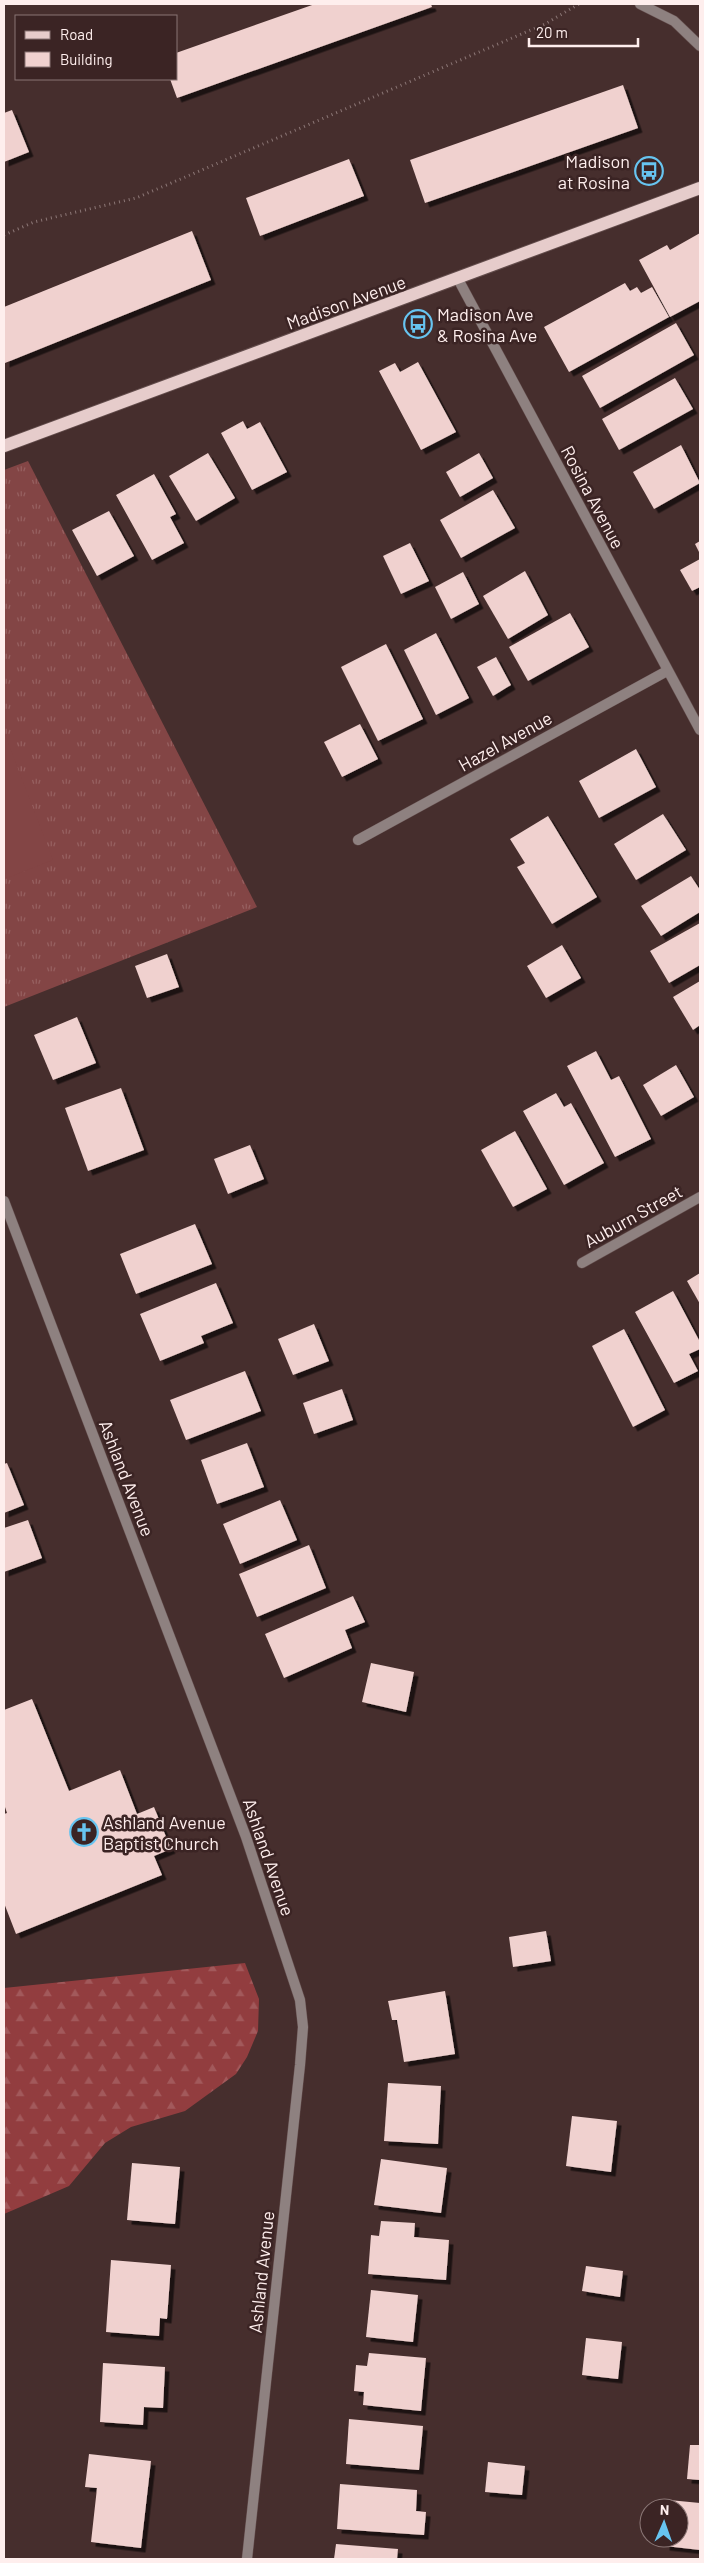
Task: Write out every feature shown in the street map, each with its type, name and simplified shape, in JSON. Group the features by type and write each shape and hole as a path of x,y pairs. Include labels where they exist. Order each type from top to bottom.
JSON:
{"main road":[{"name":"Madison Avenue","path":"4,446 700,188"}],"street":[{"path":"640,4 674,21 700,46"},
{"name":"Rosina Avenue","path":"458,279 700,730"},
{"name":"Hazel Avenue","path":"358,840 667,671"},
{"name":"Auburn Street","path":"582,1263 700,1197"},
{"name":"Ashland Avenue","path":"4,1201 246,1837 300,2000 303,2027 300,2064 247,2559"}],"path":[{"path":"4,235 34,222 136,198 545,24 579,4"}],"green space":[{"path":"28,461 257,907 4,1007 4,470"},
{"path":"4,732 53,860 4,879"},
{"path":"245,1963 259,1999 258,2031 247,2057 236,2074 185,2111 131,2127 105,2143 69,2186 4,2214 4,1988"}],"building":[{"path":"315,4 431,4 432,7 177,98 170,80 178,80 178,52"},
{"path":"623,85 638,128 425,203 410,160"},
{"path":"12,110 29,152 4,162 4,113"},
{"path":"349,159 364,196 260,236 246,198"},
{"path":"192,231 211,280 5,363 4,307"},
{"path":"700,233 700,301 670,317 639,260 667,245 670,250"},
{"path":"625,283 630,291 637,287 641,293 652,287 669,317 569,372 544,327"},
{"path":"676,323 694,355 600,408 582,376"},
{"path":"418,362 456,432 421,450 379,371 395,363 400,372"},
{"path":"675,378 693,409 619,450 602,419"},
{"path":"243,421 247,429 260,422 287,472 252,490 221,433"},
{"path":"681,445 700,483 654,509 633,472"},
{"path":"208,453 235,498 196,521 169,476"},
{"path":"479,453 493,478 460,497 446,472"},
{"path":"154,474 176,514 170,517 184,543 152,560 116,495"},
{"path":"493,490 515,528 461,558 440,520"},
{"path":"109,511 134,556 97,576 72,530"},
{"path":"700,541 700,554 695,544"},
{"path":"410,543 429,581 401,594 383,556"},
{"path":"700,559 700,587 692,591 680,570"},
{"path":"525,571 548,615 508,639 483,596"},
{"path":"463,572 479,604 451,619 435,587"},
{"path":"570,613 589,647 528,681 509,647"},
{"path":"436,633 469,698 436,715 404,650"},
{"path":"386,644 423,719 378,741 341,667"},
{"path":"496,657 511,685 493,696 477,667"},
{"path":"360,724 378,759 342,777 324,742"},
{"path":"636,749 656,787 599,818 579,781"},
{"path":"663,814 686,850 636,880 614,844"},
{"path":"548,816 597,897 552,924 517,867 525,863 510,839"},
{"path":"691,876 700,890 700,912 661,936 641,906"},
{"path":"700,923 700,965 669,983 650,951"},
{"path":"562,945 581,978 546,998 527,966"},
{"path":"167,954 179,987 147,998 135,966"},
{"path":"700,981 700,1025 693,1030 673,997"},
{"path":"77,1017 96,1063 53,1080 34,1035"},
{"path":"596,1051 611,1080 619,1076 651,1139 615,1157 567,1066"},
{"path":"676,1065 694,1097 661,1116 643,1085"},
{"path":"121,1088 144,1150 88,1171 65,1108"},
{"path":"556,1093 564,1107 571,1103 604,1163 564,1185 523,1111"},
{"path":"515,1131 547,1189 513,1207 481,1150"},
{"path":"250,1145 264,1179 228,1194 214,1159"},
{"path":"195,1224 212,1264 136,1294 120,1254"},
{"path":"700,1273 700,1304 687,1281"},
{"path":"216,1283 233,1323 201,1336 204,1343 160,1361 140,1314"},
{"path":"673,1291 700,1342 700,1349 689,1354 698,1371 674,1383 635,1312"},
{"path":"314,1324 329,1361 293,1375 278,1339"},
{"path":"624,1329 665,1410 633,1427 592,1346"},
{"path":"245,1371 261,1411 186,1440 170,1400"},
{"path":"342,1389 353,1420 314,1434 303,1403"},
{"path":"247,1443 264,1487 217,1504 201,1460"},
{"path":"7,1463 24,1505 4,1513 4,1464"},
{"path":"280,1500 297,1540 240,1564 223,1524"},
{"path":"28,1520 42,1558 4,1572 4,1528"},
{"path":"309,1545 326,1588 257,1617 239,1574"},
{"path":"353,1596 365,1622 345,1630 352,1648 284,1678 265,1634"},
{"path":"371,1663 414,1672 406,1712 362,1702"},
{"name":"Ashland Avenue Baptist Church","path":"32,1699 69,1791 120,1770 137,1814 154,1807 171,1849 154,1856 162,1875 16,1934 4,1903 4,1814 7,1813 4,1804 4,1710"},
{"path":"546,1931 551,1961 513,1967 509,1937"},
{"path":"445,1991 455,2054 404,2062 397,2020 392,2020 388,2001"},
{"path":"388,2083 441,2086 438,2144 384,2141"},
{"path":"572,2116 617,2121 611,2172 566,2166"},
{"path":"381,2159 447,2168 441,2213 374,2205"},
{"path":"132,2163 180,2167 175,2224 127,2220"},
{"path":"381,2221 415,2223 414,2237 449,2240 446,2280 368,2274 371,2235 379,2236"},
{"path":"111,2260 171,2265 167,2319 160,2318 159,2336 106,2332"},
{"path":"586,2266 623,2271 620,2297 582,2291"},
{"path":"371,2290 418,2295 413,2342 366,2337"},
{"path":"586,2338 622,2342 618,2379 582,2375"},
{"path":"369,2353 426,2358 421,2411 363,2405 364,2392 354,2391 356,2365 367,2366"},
{"path":"103,2363 165,2367 163,2408 144,2407 143,2425 100,2422"},
{"path":"349,2419 423,2426 419,2470 346,2464"},
{"path":"690,2445 700,2445 700,2480 687,2479"},
{"path":"89,2454 151,2461 141,2548 91,2542 97,2488 85,2487"},
{"path":"488,2462 525,2466 522,2495 485,2492"},
{"path":"340,2484 417,2490 416,2511 426,2512 424,2535 337,2529"},
{"path":"689,2502 700,2503 700,2550 682,2548 689,2548"},
{"path":"336,2544 398,2549 397,2559 334,2559"}],"place":[{"name":"Madison at Rosina","path":"649,171"},
{"name":"Madison Ave & Rosina Ave","path":"418,324"},
{"name":"Ashland Avenue Baptist Church","path":"84,1832"}]}
